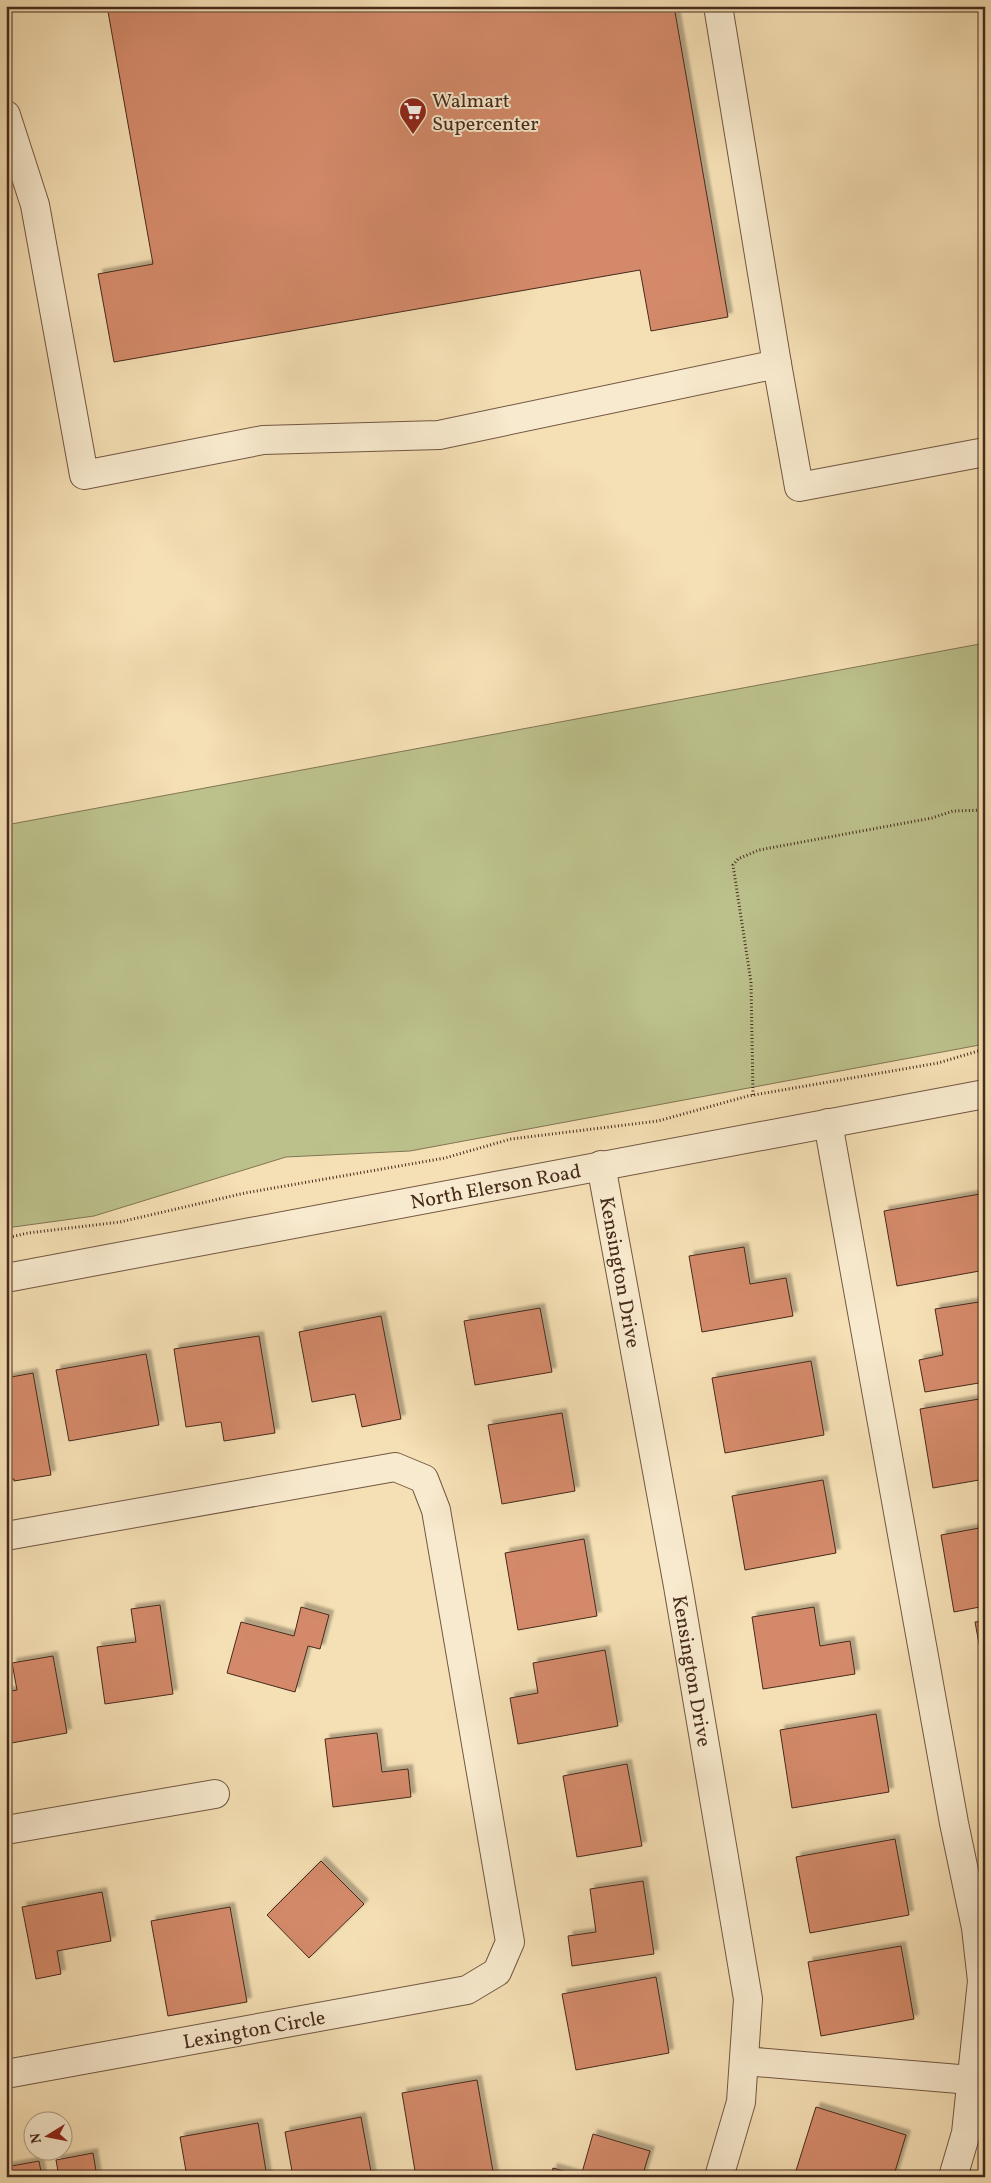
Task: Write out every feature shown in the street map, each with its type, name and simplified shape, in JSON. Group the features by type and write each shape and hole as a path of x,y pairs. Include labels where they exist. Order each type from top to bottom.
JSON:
{"street":[{"path":"718,6 799,486 985,452"},
{"path":"6,115 35,206 84,475 263,440 439,435 777,364"},
{"name":"North Elerson Road","path":"6,1278 985,1094"},
{"path":"828,1123 954,1823 976,1928 982,1980 966,2133 953,2177"},
{"name":"Kensington Drive","path":"601,1165 678,1586 748,1999 741,2102 719,2177"},
{"name":"Lexington Circle","path":"6,1536 395,1467 424,1479 436,1510 510,1942 497,1972 468,1990 6,2074"},
{"path":"6,1830 215,1794"},
{"path":"744,2061 971,2080"}],"path":[{"path":"753,1095 751,982 732,865 738,858 759,850 932,818 953,811 985,810"},
{"path":"6,1238 28,1233 120,1222 245,1193 445,1158 511,1139 658,1121 753,1095 938,1063 985,1049"}],"green space":[{"path":"985,643 985,1044 410,1151 286,1157 94,1216 6,1228 6,825"}],"building":[{"name":"Walmart Supercenter","path":"107,6 674,6 728,317 651,331 640,270 114,362 98,274 153,264"},
{"path":"980,1194 985,1223 985,1270 897,1286 884,1211"},
{"path":"744,1247 750,1284 786,1278 793,1316 702,1332 689,1256"},
{"path":"985,1301 985,1382 925,1392 919,1360 943,1355 935,1309"},
{"path":"540,1308 552,1372 475,1385 464,1321"},
{"path":"381,1316 401,1419 362,1427 355,1394 312,1402 299,1332"},
{"path":"259,1336 275,1433 224,1441 221,1422 186,1427 174,1349"},
{"path":"146,1354 159,1425 69,1441 56,1370"},
{"path":"811,1361 824,1435 725,1453 712,1378"},
{"path":"33,1373 51,1475 14,1481 14,1479 6,1480 6,1378"},
{"path":"985,1398 985,1479 933,1488 920,1409"},
{"path":"562,1413 575,1491 502,1504 488,1425"},
{"path":"823,1480 836,1553 745,1570 732,1496"},
{"path":"985,1527 985,1606 954,1612 941,1535"},
{"path":"584,1539 597,1616 518,1630 505,1553"},
{"path":"160,1605 173,1694 105,1704 97,1647 136,1642 131,1609"},
{"path":"301,1607 329,1615 320,1649 308,1646 295,1692 227,1673 241,1622 294,1636"},
{"path":"814,1607 820,1646 850,1641 855,1674 763,1689 752,1617"},
{"path":"985,1621 985,1676 975,1622"},
{"path":"605,1650 618,1726 518,1744 510,1698 538,1693 533,1663"},
{"path":"53,1656 67,1733 6,1744 6,1692 17,1690 12,1663"},
{"path":"876,1714 889,1792 792,1808 780,1730"},
{"path":"377,1733 382,1772 408,1769 411,1797 333,1807 325,1739"},
{"path":"627,1764 642,1846 577,1857 563,1776"},
{"path":"895,1839 909,1915 810,1933 796,1857"},
{"path":"321,1861 364,1904 309,1958 267,1915"},
{"path":"643,1881 654,1954 572,1966 568,1936 596,1932 590,1889"},
{"path":"102,1892 111,1941 57,1951 61,1974 36,1979 22,1907"},
{"path":"230,1907 247,2002 168,2016 151,1921"},
{"path":"901,1946 914,2019 821,2036 808,1962"},
{"path":"656,1977 669,2053 576,2070 562,1994"},
{"path":"477,2080 494,2177 416,2177 402,2093"},
{"path":"816,2107 906,2135 894,2175 884,2172 883,2177 794,2177"},
{"path":"361,2117 372,2177 293,2177 285,2132"},
{"path":"258,2123 267,2177 187,2177 180,2137"},
{"path":"593,2134 650,2151 642,2177 550,2177 553,2168 581,2176"},
{"path":"93,2153 97,2177 59,2177 56,2160 72,2160 72,2157"},
{"path":"39,2161 42,2177 6,2177 6,2167"}],"place":[{"name":"Walmart Supercenter","path":"413,135"}]}
